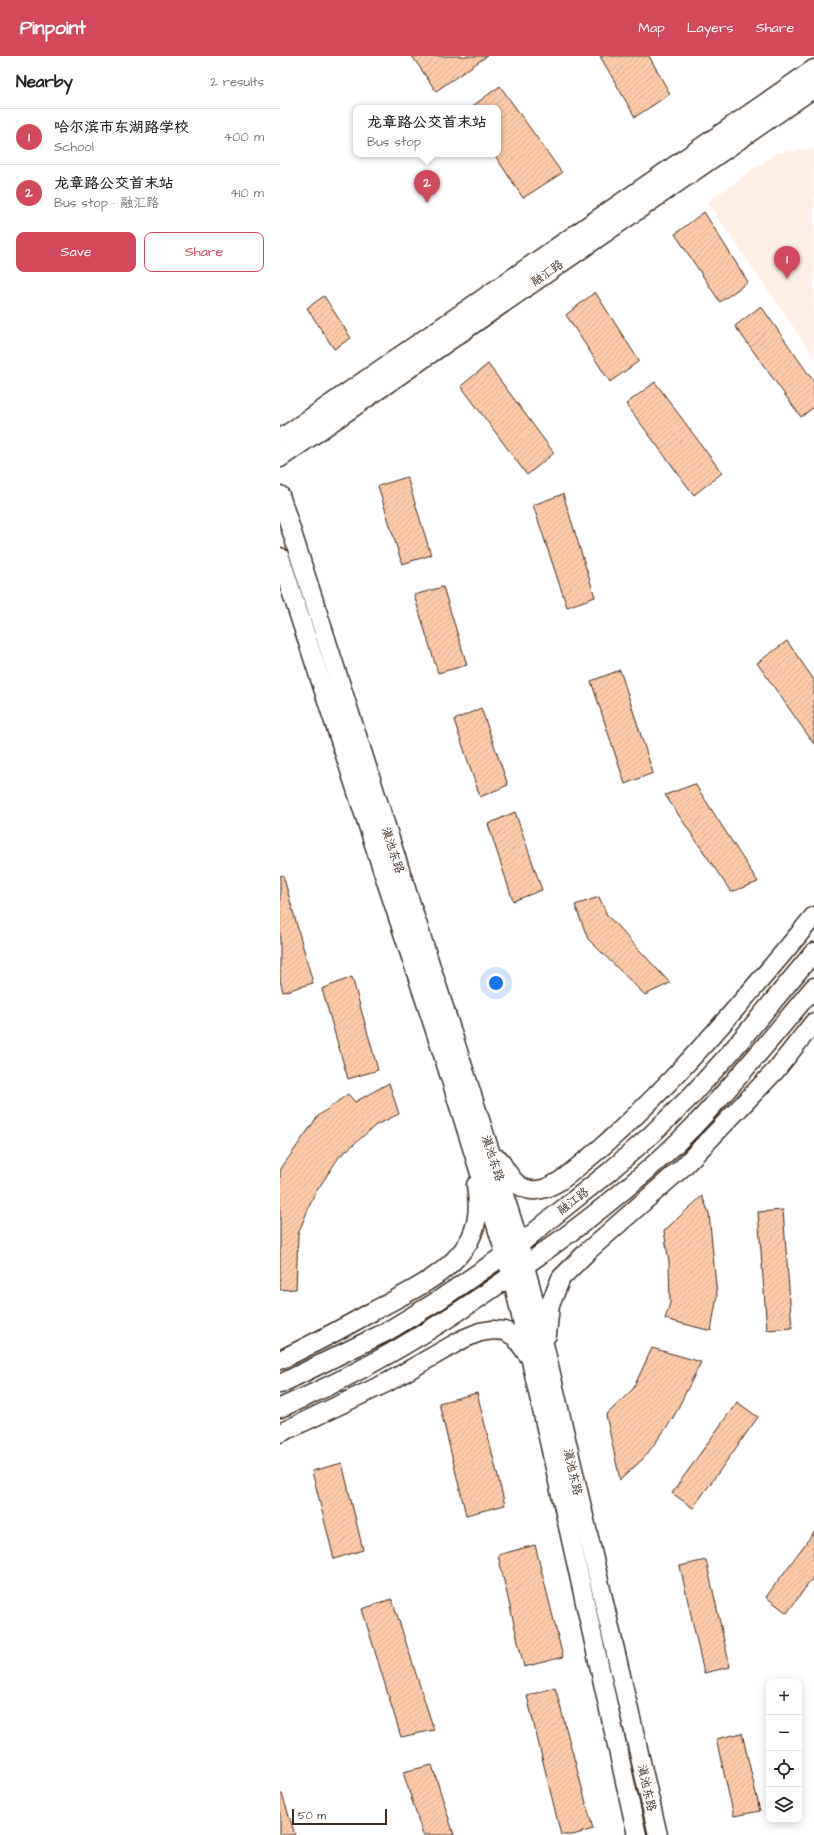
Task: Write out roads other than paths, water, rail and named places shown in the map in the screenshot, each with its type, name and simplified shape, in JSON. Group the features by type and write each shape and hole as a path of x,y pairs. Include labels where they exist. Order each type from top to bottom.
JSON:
{"street":[{"name":"融汇路","path":"280,439 814,69"},
{"name":"融汇路","path":"280,458 814,88"},
{"name":"滇池东路","path":"280,495 487,1140 539,1359 658,1835"},
{"name":"滇池东路","path":"280,557 468,1135 513,1250"},
{"path":"487,1140 514,1182 525,1190 537,1190 549,1187 600,1150 636,1117 737,1009 814,916"},
{"name":"融江路","path":"280,1384 386,1332 513,1250 609,1172 652,1134 691,1096 730,1053 814,952"},
{"name":"融江路","path":"280,1408 345,1378 441,1323 518,1271 597,1212 691,1129 743,1072 814,987"},
{"path":"280,1433 346,1403 414,1368 464,1339 480,1332 493,1330 505,1331 515,1337 539,1359 550,1305 561,1278 589,1250 661,1188 704,1145 776,1070 814,1022"},
{"path":"280,1360 317,1342 425,1283 461,1251 469,1241 478,1219 479,1203 468,1135"},
{"path":"565,1207 600,1150"},
{"path":"547,1250 615,1227"},
{"path":"414,1368 441,1323"},
{"name":"滇池东路","path":"539,1359 637,1835"}],"place":[{"name":"龙章路公交首末站","path":"427,203"},
{"name":"哈尔滨市东湖路学校","path":"787,279"}]}
